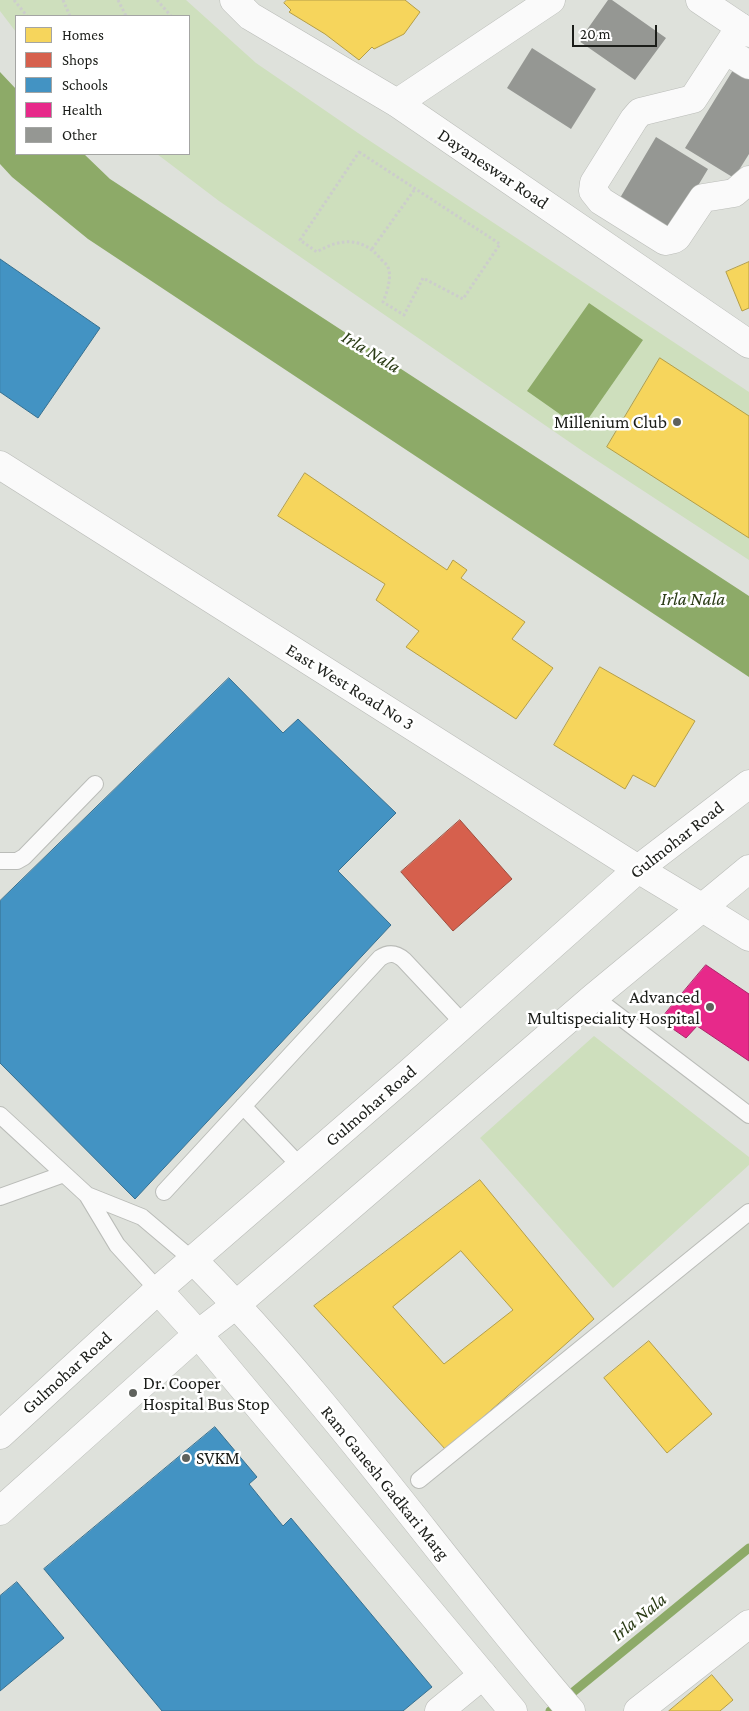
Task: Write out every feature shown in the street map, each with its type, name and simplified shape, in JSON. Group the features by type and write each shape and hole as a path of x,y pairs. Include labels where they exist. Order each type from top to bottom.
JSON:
{"street":[{"name":"Dayaneswar Road","path":"234,0 250,16 397,103 749,344"},
{"path":"397,103 551,0"},
{"path":"700,0 744,30 726,50 693,99 640,112 594,183 593,191 601,201 665,240 674,240 703,198 734,194 749,180"},
{"path":"726,50 749,65"},
{"name":"East West Road No 3","path":"0,465 638,870 749,937"},
{"name":"Gulmohar Road","path":"0,1435 158,1290 301,1167 638,870 749,784"},
{"path":"0,1511 198,1334 237,1304 594,998 749,869"},
{"name":"Ram Ganesh Gadkari Marg","path":"194,1260 237,1304 398,1496 544,1681 571,1711"},
{"path":"158,1290 198,1334 512,1711"},
{"path":"638,1711 749,1624"},
{"path":"439,1711 483,1675"}],"lane":[{"path":"0,861 17,861 24,857 95,784"},
{"path":"164,1192 380,958 386,954 392,953 404,960 464,1024"},
{"path":"594,998 749,1115"},
{"path":"243,1106 301,1167"},
{"path":"0,1115 87,1194 142,1217 194,1260"},
{"path":"0,1197 64,1174"},
{"path":"87,1194 117,1245 158,1290"},
{"path":"419,1480 749,1212"}],"path":[{"path":"14,0 26,15"},
{"path":"63,0 70,15"},
{"path":"118,0 126,15"},
{"path":"157,0 170,15"},
{"path":"359,152 500,244 463,299 423,278 404,315 384,302 389,285 388,267 372,249 365,244 349,242 326,246 317,252 300,240 359,152"},
{"path":"372,249 415,189"}],"shaded area":[{"path":"0,0 186,0 256,63 358,133 749,392 749,560 584,452 219,201 158,155 190,155 190,15 15,15 15,31 0,11"},
{"path":"594,1036 749,1157 749,1165 613,1288 480,1138"}],"water":[{"name":"Irla Nala","path":"0,72 15,88 15,155 85,155 110,179 749,596 749,677 88,239 12,177 0,164"},
{"path":"589,303 643,340 581,429 527,391"}],"building: Homes":[{"path":"287,0 405,0 420,12 404,34 374,49 372,47 359,60 325,34 289,12 291,10 284,3"},
{"path":"749,262 749,308 742,311 726,272"},
{"name":"Millenium Club","path":"660,358 749,416 749,538 607,447"},
{"path":"305,473 447,570 453,560 467,570 461,578 525,622 512,639 553,668 516,719 406,647 419,631 376,600 385,584 278,516"},
{"path":"600,667 695,721 655,787 633,775 625,789 554,745"},
{"path":"480,1180 594,1319 446,1450 314,1306","holes":["461,1251 513,1310 444,1364 393,1307"]},
{"path":"649,1341 712,1414 667,1453 604,1378"},
{"path":"712,1675 733,1700 720,1711 669,1711"}],"building: Shops":[{"path":"460,820 512,879 453,931 401,872"}],"building: Schools":[{"path":"0,259 100,328 38,418 0,392"},
{"path":"229,678 283,733 298,719 396,813 338,871 391,925 135,1199 0,1063 0,901"},
{"name":"SVKM","path":"215,1427 257,1477 249,1484 283,1526 291,1518 432,1687 403,1711 162,1711 44,1569"},
{"path":"17,1582 64,1638 0,1691 0,1596"}],"building: Health":[{"name":"Advanced Multispeciality Hospital","path":"706,965 749,994 749,1061 697,1026 686,1038 660,1020"}],"building: Other":[{"path":"608,0 612,0 666,38 635,80 579,41"},
{"path":"532,48 596,89 571,129 507,88"},
{"path":"738,62 749,69 749,154 734,178 685,148"},
{"path":"656,137 708,169 669,234 617,203"}],"waterway":[{"name":"Irla Nala","path":"550,1711 749,1548"}],"place":[{"name":"Millenium Club","path":"677,422"},
{"name":"Advanced Multispeciality Hospital","path":"710,1007"},
{"name":"Dr. Cooper Hospital Bus Stop","path":"133,1393"},
{"name":"SVKM","path":"186,1458"}]}
